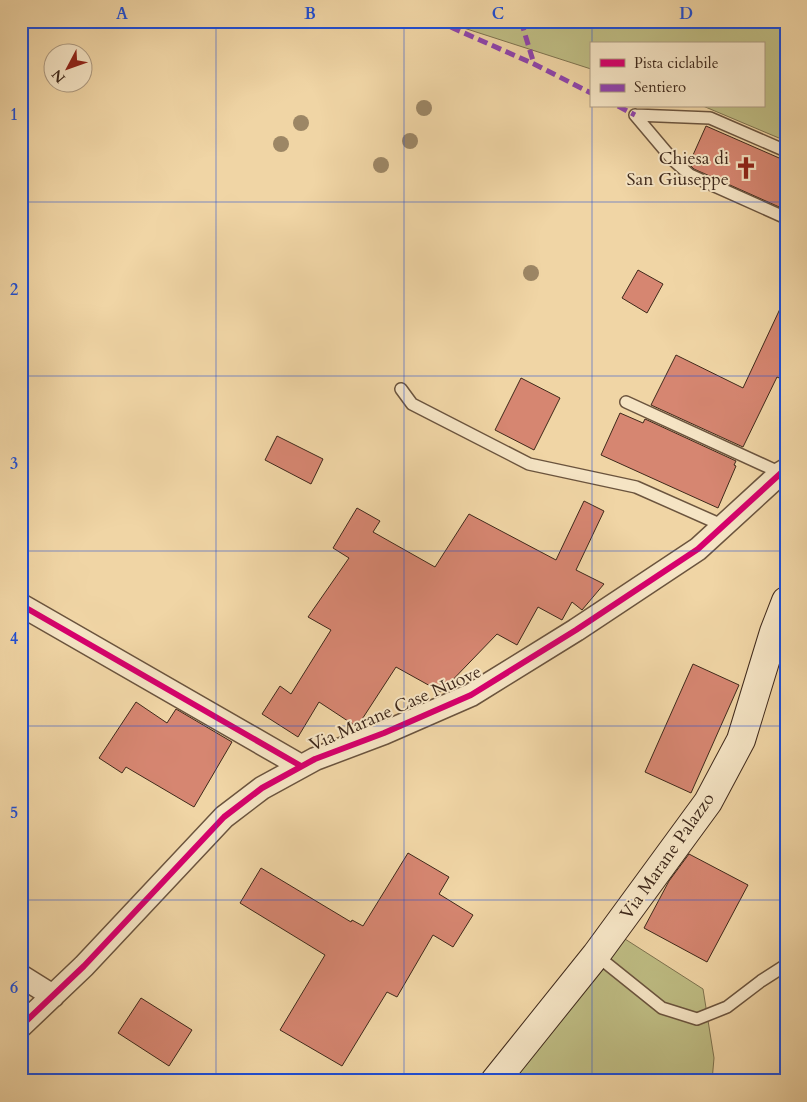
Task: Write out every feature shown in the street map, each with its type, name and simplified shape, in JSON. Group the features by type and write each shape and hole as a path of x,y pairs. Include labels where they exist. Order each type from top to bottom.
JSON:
{"main road":[{"name":"Via Marane Palazzo","path":"495,1081 596,955 708,802 740,740 780,634 786,602"}],"street":[{"name":"Via Marane Case Nuove","path":"21,1026 84,966 224,817 262,788 315,759 384,733 471,695 576,630 698,549 783,472"},
{"path":"21,605 301,766"},
{"path":"21,976 53,996"}],"lane":[{"path":"786,151 710,118 635,115 673,160 690,175 786,218"},
{"path":"401,389 412,404 529,464 636,487 724,526"},
{"path":"626,402 783,472"},
{"path":"596,955 662,1008 697,1019 727,1007 786,965"}],"shaded area":[{"path":"442,21 786,21 786,141 708,108 764,108 764,42 590,42 590,69"},
{"path":"625,939 703,989 714,1058 712,1081 510,1081"}],"building":[{"name":"Chiesa di San Giuseppe","path":"706,126 786,161 786,210 694,169 689,164"},
{"path":"638,270 663,284 647,313 622,298"},
{"path":"786,296 786,381 777,377 743,447 651,405 676,355 743,388"},
{"path":"521,378 560,398 534,450 495,430"},
{"path":"620,413 643,423 645,419 736,461 734,465 736,466 718,508 601,455"},
{"path":"277,436 323,459 311,484 265,460"},
{"path":"584,501 604,511 576,570 604,584 582,610 572,602 562,620 538,607 517,645 497,634 441,692 396,667 357,727 319,702 298,737 262,714 280,686 291,694 331,630 308,617 349,558 333,548 357,508 380,521 373,532 435,567 469,514 556,560"},
{"path":"693,664 739,685 691,793 645,772"},
{"path":"136,702 167,723 176,709 232,742 194,807 126,767 122,773 99,758"},
{"path":"408,853 449,877 439,894 473,915 453,947 433,935 397,997 387,992 342,1066 280,1030 325,955 240,903 261,868 351,922 352,920 363,926"},
{"path":"689,854 748,885 707,962 644,928 669,881"},
{"path":"141,998 192,1030 169,1066 118,1033"}],"marked path":[{"path":"437,21 534,64 590,92"},
{"path":"521,21 534,64"},
{"path":"622,108 635,115"}],"cycle path":[{"path":"21,1026 84,966 224,817 262,788 315,759 384,733 471,695 576,630 698,549 786,470"},
{"path":"21,605 301,766"}],"place":[{"name":"Chiesa di San Giuseppe","path":"746,168"}]}
